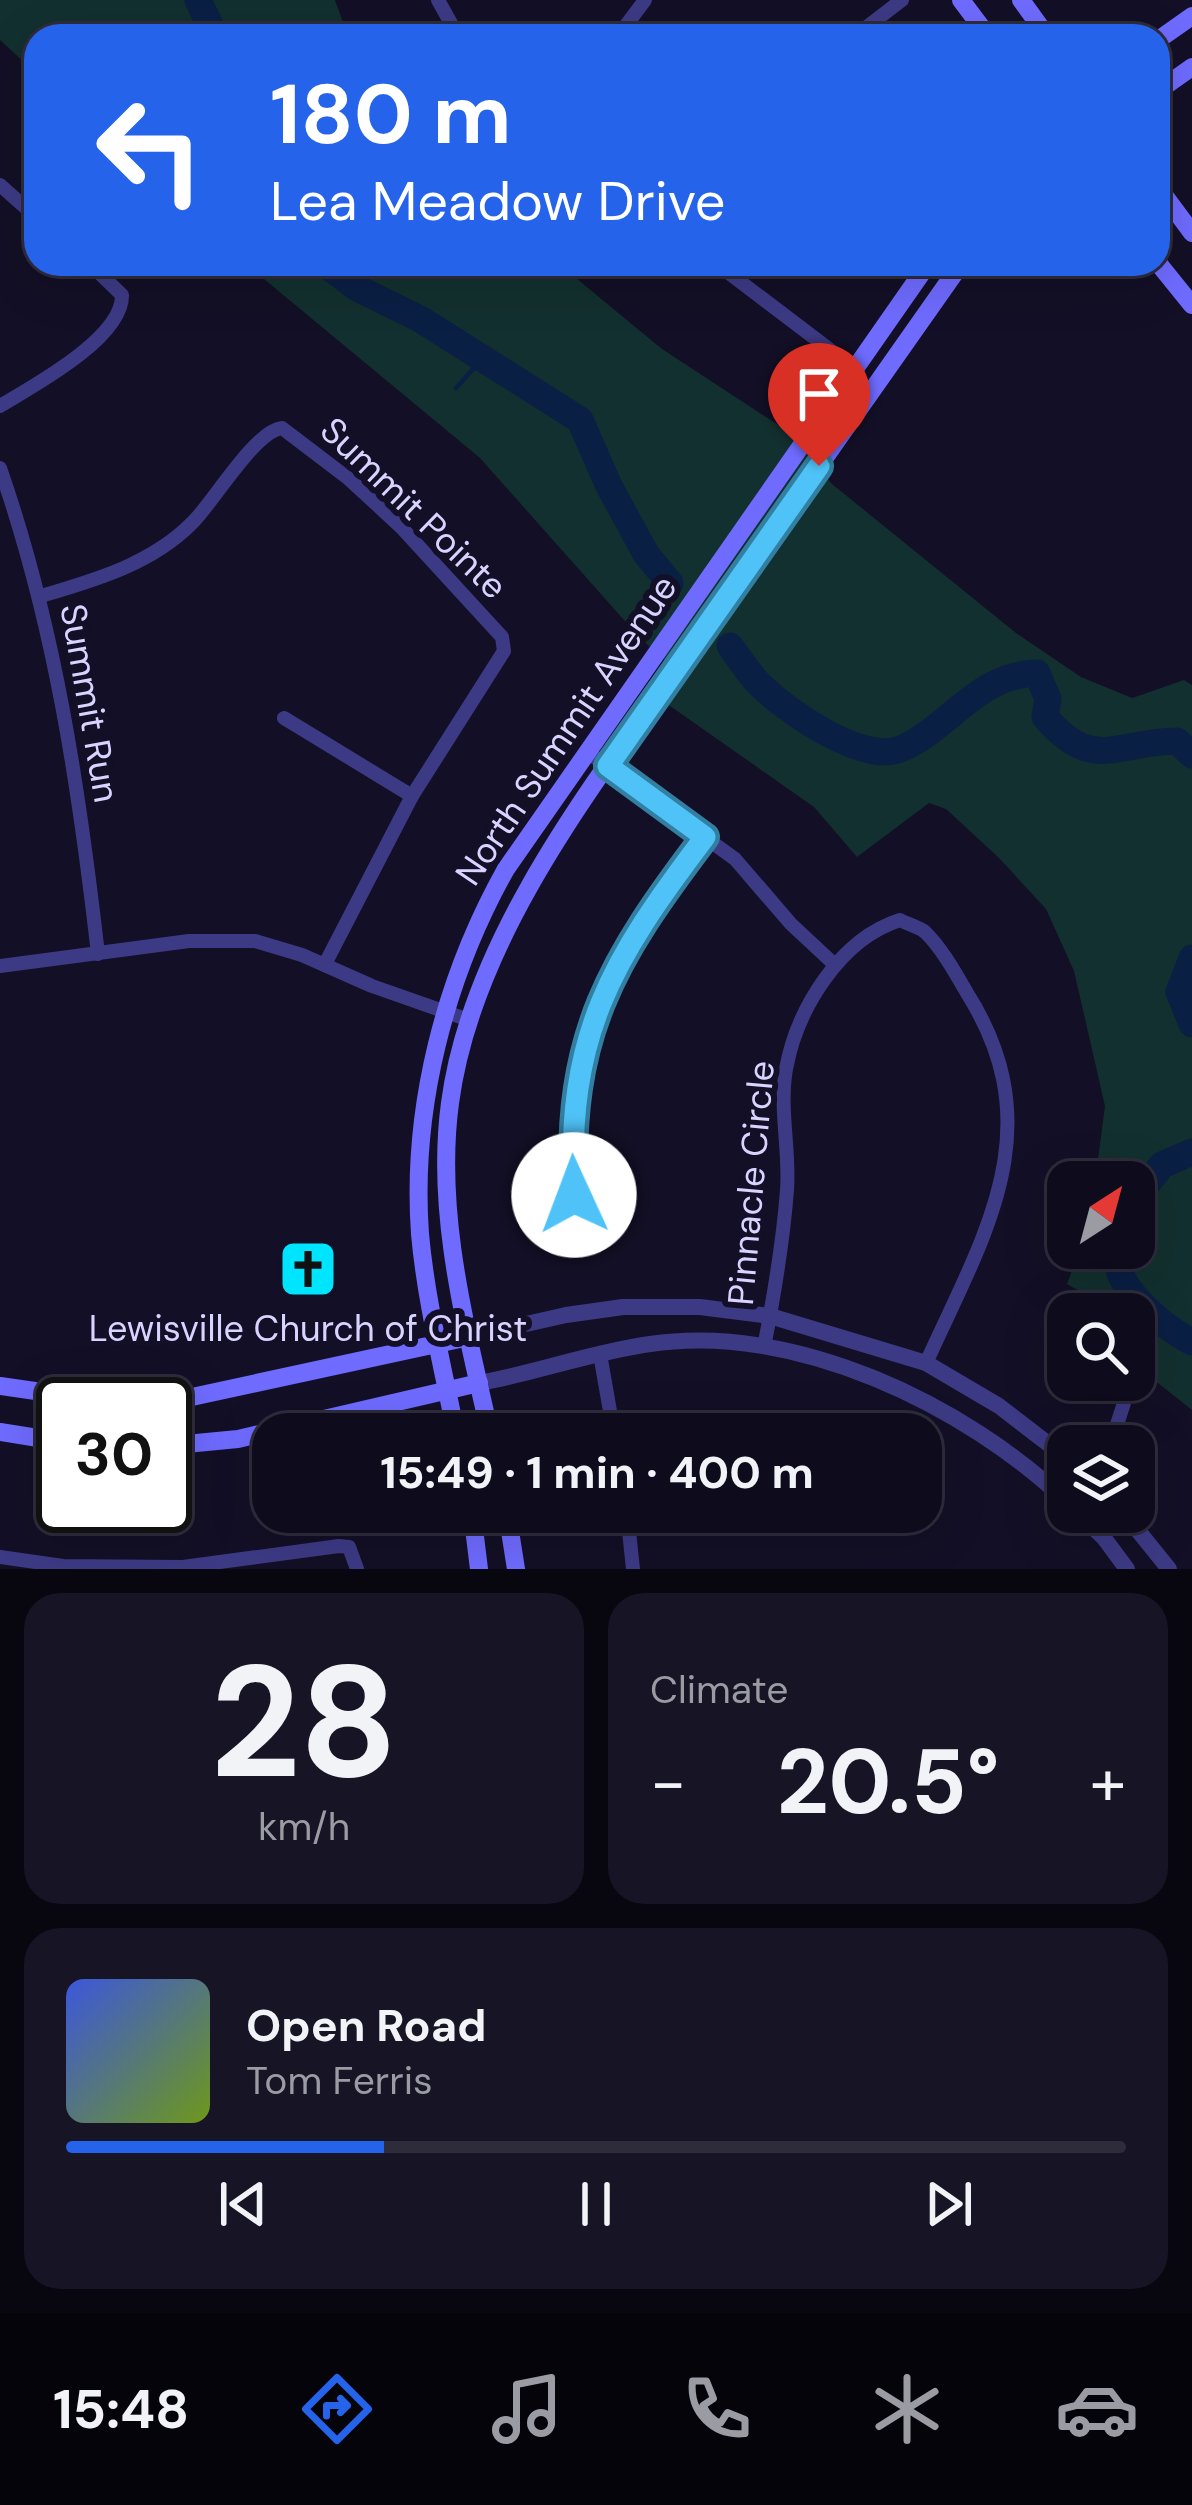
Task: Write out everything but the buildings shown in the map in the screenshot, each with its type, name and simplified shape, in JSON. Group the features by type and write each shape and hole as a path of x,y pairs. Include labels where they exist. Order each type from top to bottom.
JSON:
{"main road":[{"path":"1170,203 1192,233"},
{"name":"North Summit Avenue","path":"452,1413 420,1234 420,1187 423,1124 459,964 488,901 586,751 919,276"},
{"name":"North Summit Avenue","path":"485,1413 449,1238 450,1103 469,1020 533,882 608,766 953,276"},
{"path":"1169,276 1192,305"},
{"path":"0,1386 92,1399 178,1400 469,1337"},
{"path":"192,1443 238,1439 479,1383"},
{"path":"0,1432 36,1438"},
{"path":"475,1533 479,1569"},
{"path":"510,1533 516,1569"}],"street":[{"path":"871,24 902,0"},
{"path":"0,184 24,206"},
{"path":"0,406 84,351 120,313 122,295 102,276"},
{"path":"733,276 854,368"},
{"name":"Summit Pointe","path":"40,596 112,574 165,545 217,496 264,434 282,428 401,526 502,637 504,651 412,796 325,964"},
{"name":"Summit Run","path":"0,468 40,596 61,687 98,954"},
{"path":"284,718 412,796"},
{"path":"586,751 752,874 791,923 835,965"},
{"path":"579,1247 572,1144 580,1061 596,1011 618,966 651,908 705,837"},
{"name":"Pinnacle Circle","path":"764,1347 788,1170 786,1070 805,1015 835,965 884,925 900,920 924,932 986,1024 1004,1078 1010,1129 1000,1196 926,1364"},
{"path":"0,966 231,939 277,946 469,1020"},
{"path":"469,1337 623,1307 700,1307 770,1316 926,1364 999,1406 1047,1443"},
{"path":"479,1383 653,1343 726,1341 764,1347 846,1368 912,1397 992,1440 1047,1482"},
{"path":"600,1354 610,1413"},
{"path":"1117,1425 1124,1403"},
{"path":"629,1533 633,1569"},
{"path":"1099,1533 1127,1569"},
{"path":"1140,1533 1169,1569"},
{"path":"0,1557 63,1566 183,1568 349,1547 357,1569"}],"green space":[{"path":"0,0 335,0 344,24 24,24 24,62 0,40"},
{"path":"260,276 574,276 662,349 789,432 832,484 1016,633 1081,677 1132,698 1184,680 1192,685 1192,1410 1155,1381 1155,1293 1082,1293 1067,1284 1072,1269 1155,1269 1155,1161 1098,1161 1105,1106 1074,971 1046,909 946,809 929,803 857,857 814,807 663,701 681,675 640,638 480,458"}],"waterway":[{"path":"198,0 209,24"},
{"path":"341,276 420,319 580,420 646,554 670,583"},
{"path":"456,388 483,358"},
{"path":"730,646 758,683 787,707 826,733 868,750 903,748 998,682 1037,673 1048,699 1045,717 1077,745 1106,750 1177,741 1192,755"},
{"path":"1192,958 1179,992 1192,1024"},
{"path":"1155,1174 1162,1165 1192,1152"},
{"path":"1119,1269 1141,1303 1192,1342"}],"place":[{"name":"Lewisville Church of Christ","path":"308,1269"}],"route":[{"path":"574,1195 573,1111 580,1061 596,1011 651,908 705,837 608,766 819,466"}]}
